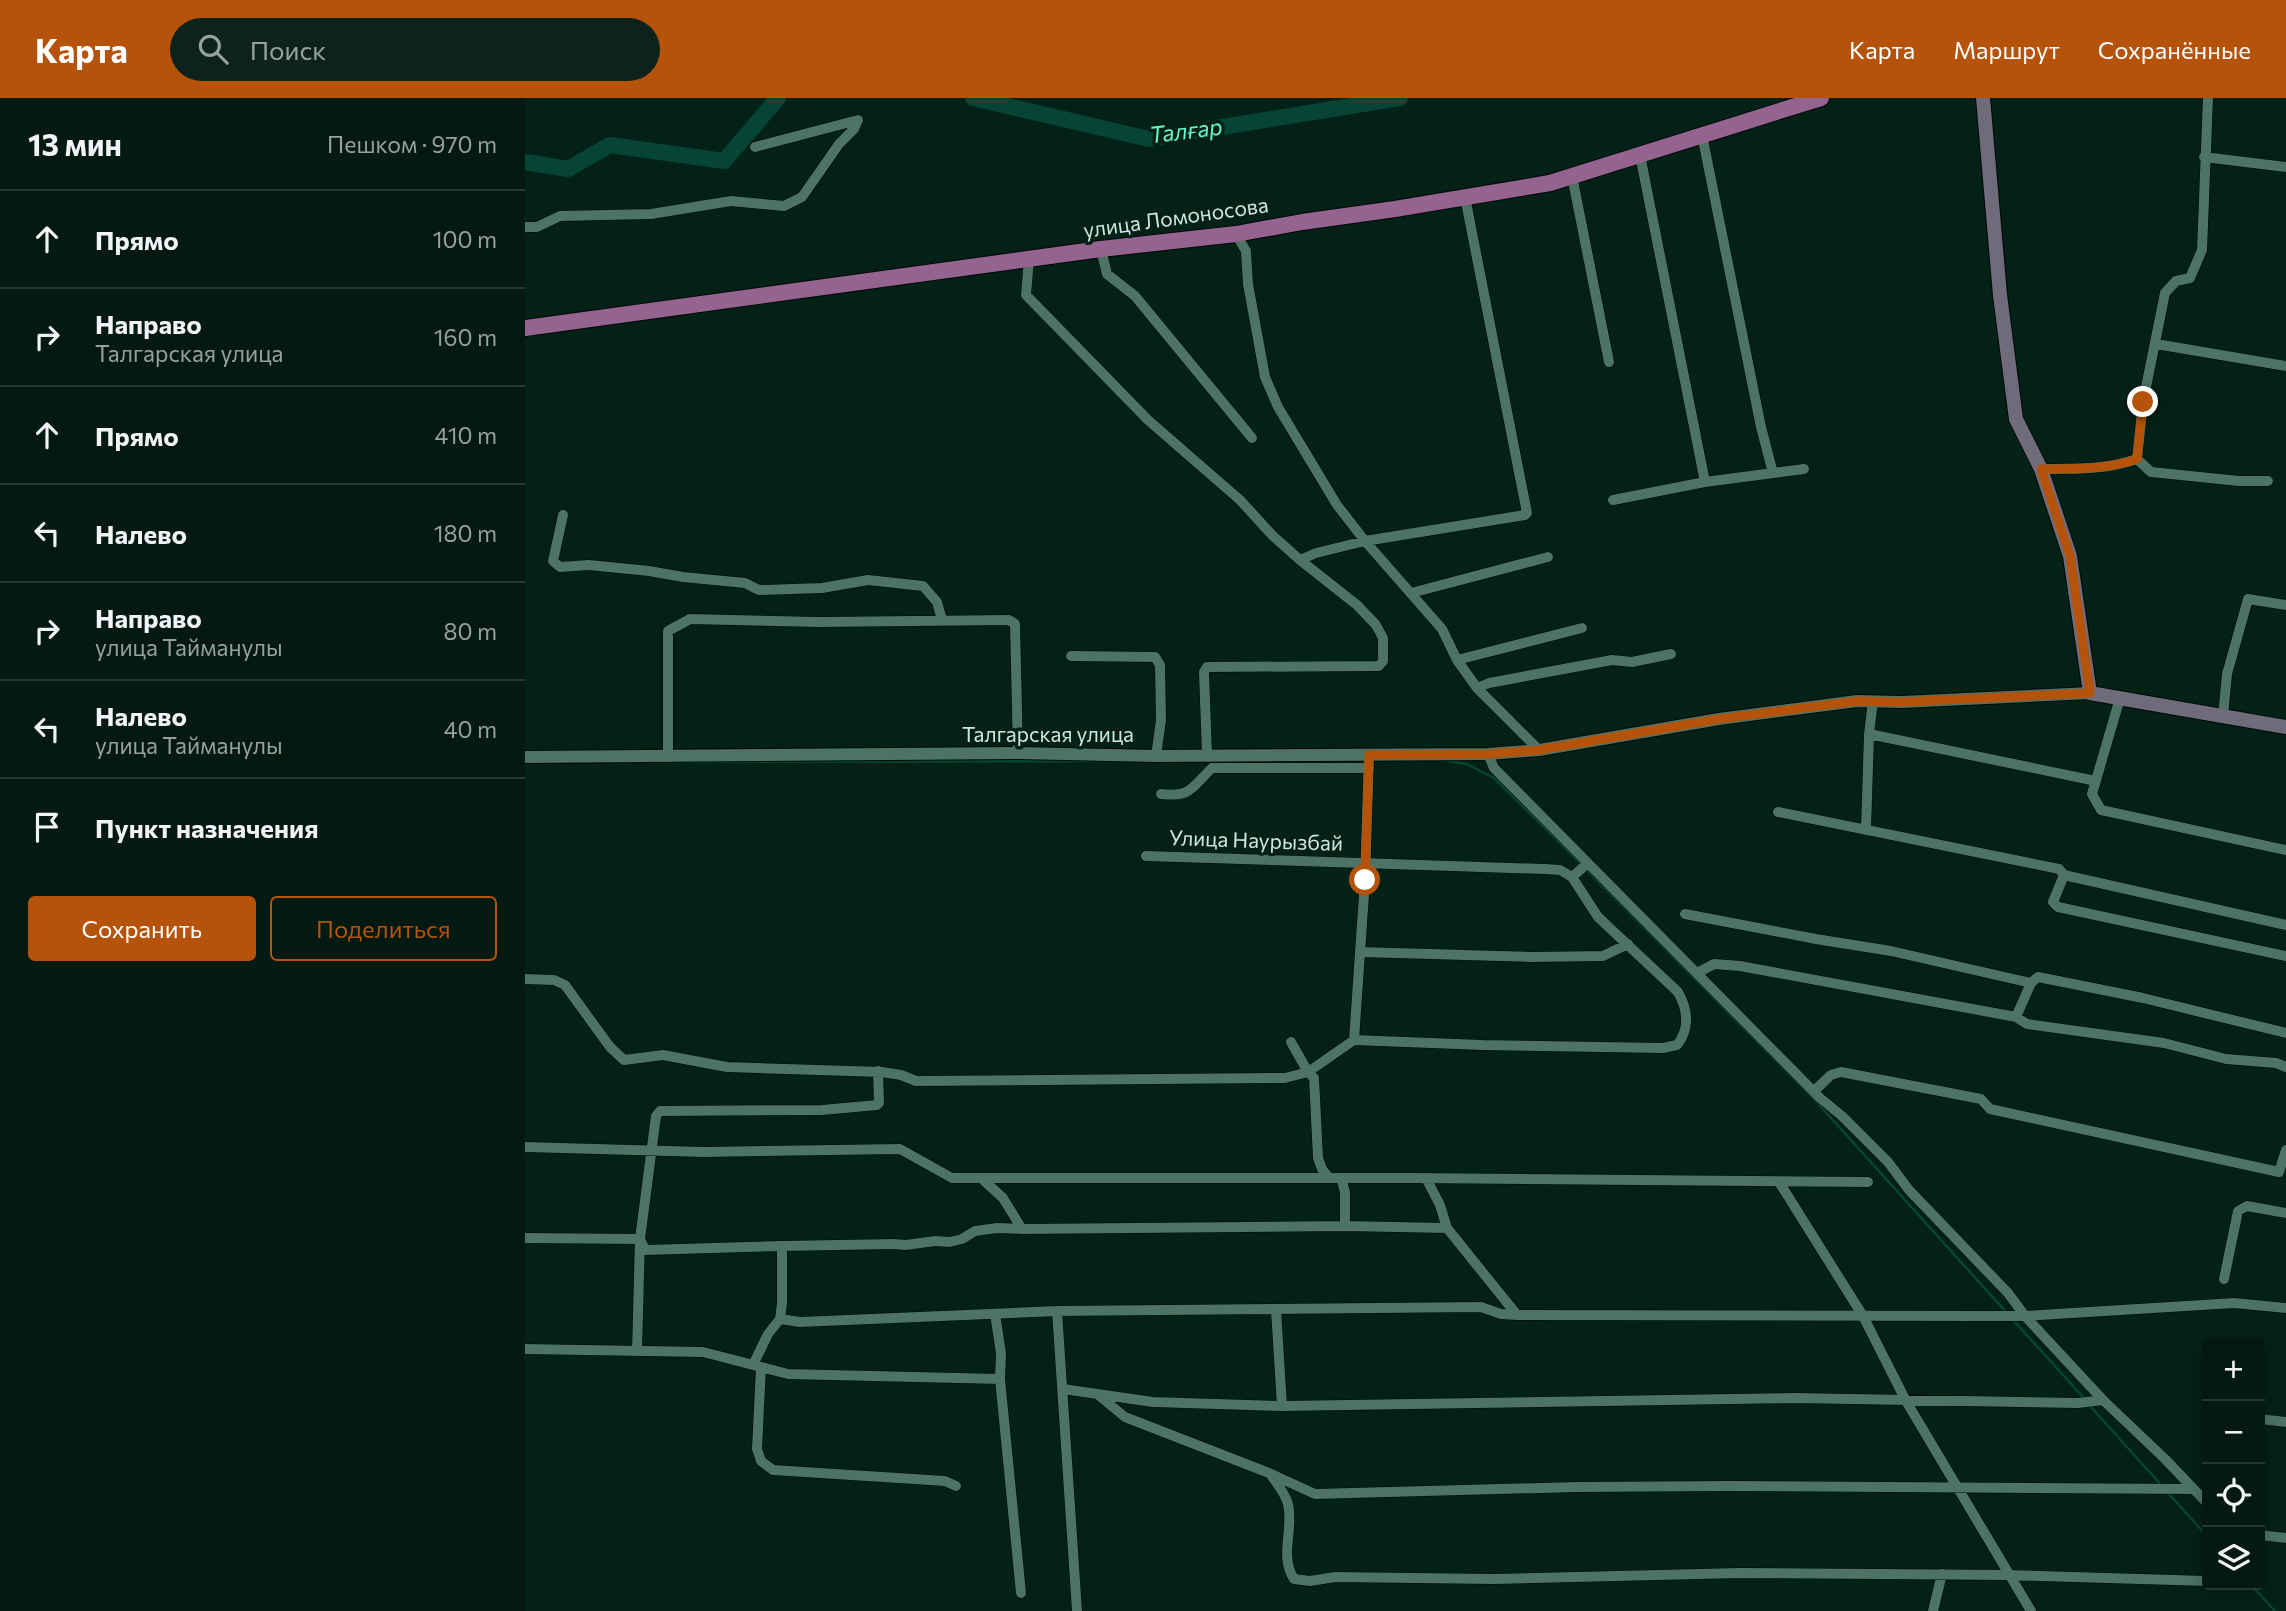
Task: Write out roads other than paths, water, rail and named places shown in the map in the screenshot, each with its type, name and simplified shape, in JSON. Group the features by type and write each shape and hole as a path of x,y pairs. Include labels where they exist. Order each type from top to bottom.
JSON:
{"main road":[{"name":"улица Ломоносова","path":"525,328 1101,249 1236,234 1550,183 1821,98"},
{"path":"1983,98 2000,295 2016,419 2041,469 2070,556 2090,693 2286,727"}],"street":[{"path":"2137,459 2143,402 2165,293 2176,281 2190,278 2202,250 2208,98"},
{"path":"525,227 537,227 560,216 651,214 731,201 785,206 802,197 858,120 755,147"},
{"path":"1702,135 1748,366 1773,472"},
{"path":"1640,155 1705,482"},
{"path":"2204,157 2286,167"},
{"path":"1572,176 1609,362"},
{"path":"1300,559 1365,541 1527,513 1465,197"},
{"path":"1236,234 1246,251 1248,284 1265,377 1278,407 1331,495 1365,541 1442,629 1457,660 1477,688 1539,750"},
{"path":"1101,249 1107,274 1135,296 1252,438"},
{"path":"1029,259 1026,295 1148,420 1240,500 1273,536 1357,605 1376,625 1383,638 1382,664 1379,666 1207,667 1204,672 1207,755"},
{"path":"2156,344 2286,366"},
{"path":"2041,469 2094,468 2119,465 2137,459"},
{"path":"2137,459 2151,472 2239,481 2268,481"},
{"path":"1613,500 1705,482 1804,469"},
{"path":"563,515 553,561 560,567 589,565 649,571 745,583 759,590 822,588 869,580 923,586 937,602 942,620"},
{"path":"1411,593 1548,557"},
{"path":"2223,716 2227,674 2248,599 2286,605"},
{"path":"668,757 669,631 690,619 819,622 1009,620 1015,624 1018,753"},
{"path":"1457,660 1582,628"},
{"path":"1477,688 1489,683 1612,660 1632,662 1671,654"},
{"path":"1071,656 1155,657 1158,660 1161,720 1157,755"},
{"name":"Талгарская улица","path":"525,757 1018,753 1207,755 1369,761 1539,750 1719,719 1857,701 1902,702 2090,693"},
{"path":"2120,698 2092,794 2101,810 2286,850"},
{"path":"1866,830 1869,734 1873,701"},
{"path":"1869,734 2095,781"},
{"path":"1488,754 1494,768 1582,868 1697,973 1842,1116 2008,1293 2015,1316 2159,1453 2202,1498"},
{"path":"1161,794 1186,794 1212,768 1369,761 1354,1040"},
{"path":"1777,812 2059,869 2064,875 2286,925"},
{"name":"Улица Наурызбай","path":"1146,856 1560,870 1582,868"},
{"path":"525,979 554,980 565,985 610,1047 624,1060 663,1055 727,1067 878,1071 916,1081 1285,1078 1308,1072 1354,1040 1663,1048 1677,1045 1686,1035 1686,1005 1678,992 1598,917 1582,868"},
{"path":"2064,875 2053,902 2058,907 2286,956"},
{"path":"1685,914 1891,951 2031,983"},
{"path":"1360,952 1531,957 1603,956 1629,944"},
{"path":"1697,973 1714,964 1741,966 2016,1017 2027,1024 2164,1042 2226,1059 2276,1063 2286,1067"},
{"path":"2016,1017 2031,983 2038,977 2286,1033"},
{"path":"1291,1042 1314,1078 1318,1157 1329,1178"},
{"path":"638,1351 640,1239 656,1116 660,1111 822,1110 877,1105 880,1104 878,1071"},
{"path":"1814,1091 1831,1075 1841,1072 1981,1099 1990,1109 2279,1172 2286,1150"},
{"path":"525,1147 704,1152 900,1149 952,1178 1868,1182"},
{"path":"980,1178 1003,1198 1022,1229"},
{"path":"1341,1178 1346,1208 1345,1226"},
{"path":"1426,1178 1440,1205 1447,1228 1517,1315"},
{"path":"1779,1182 1863,1316 1906,1401 2031,1611"},
{"path":"2224,1279 2238,1211 2247,1206 2286,1213"},
{"path":"640,1239 645,1250 906,1245 950,1242 975,1231 997,1228 1447,1228"},
{"path":"525,1238 640,1239"},
{"path":"782,1246 780,1319 768,1334 757,1366 757,1449 761,1461 773,1470 945,1481 956,1486"},
{"path":"780,1319 800,1322 1057,1311 1481,1307 1501,1314 1517,1315 1863,1316 2015,1316 2234,1303 2286,1308"},
{"path":"1276,1310 1283,1406"},
{"path":"1057,1311 1077,1611"},
{"path":"995,1314 1001,1353 1000,1379 1021,1593"},
{"path":"525,1349 703,1352 788,1374 1000,1379"},
{"path":"1063,1389 1153,1402 1283,1406 1795,1398 1906,1401 2103,1400"},
{"path":"1097,1394 1125,1417 1269,1473 1315,1494 1577,1487 1956,1486 2193,1489"},
{"path":"2265,1420 2286,1422"},
{"path":"1269,1473 1288,1506 1287,1569 1294,1579 1310,1581 1335,1577 1493,1579 1740,1573 2009,1575 2202,1581"},
{"path":"2265,1536 2286,1538"},
{"path":"1933,1611 1942,1574"}],"waterway":[{"name":"Талғар","path":"525,162 568,169 610,145 724,161 778,98"},
{"name":"Талғар","path":"973,98 1149,139 1400,98"},
{"path":"1443,760 1467,764 1494,778 1813,1098 2006,1312"},
{"path":"649,762 1101,761"},
{"path":"2013,1320 2084,1398"},
{"path":"2090,1406 2163,1487"},
{"path":"2167,1492 2202,1530"},
{"path":"2256,1590 2275,1611"}]}
